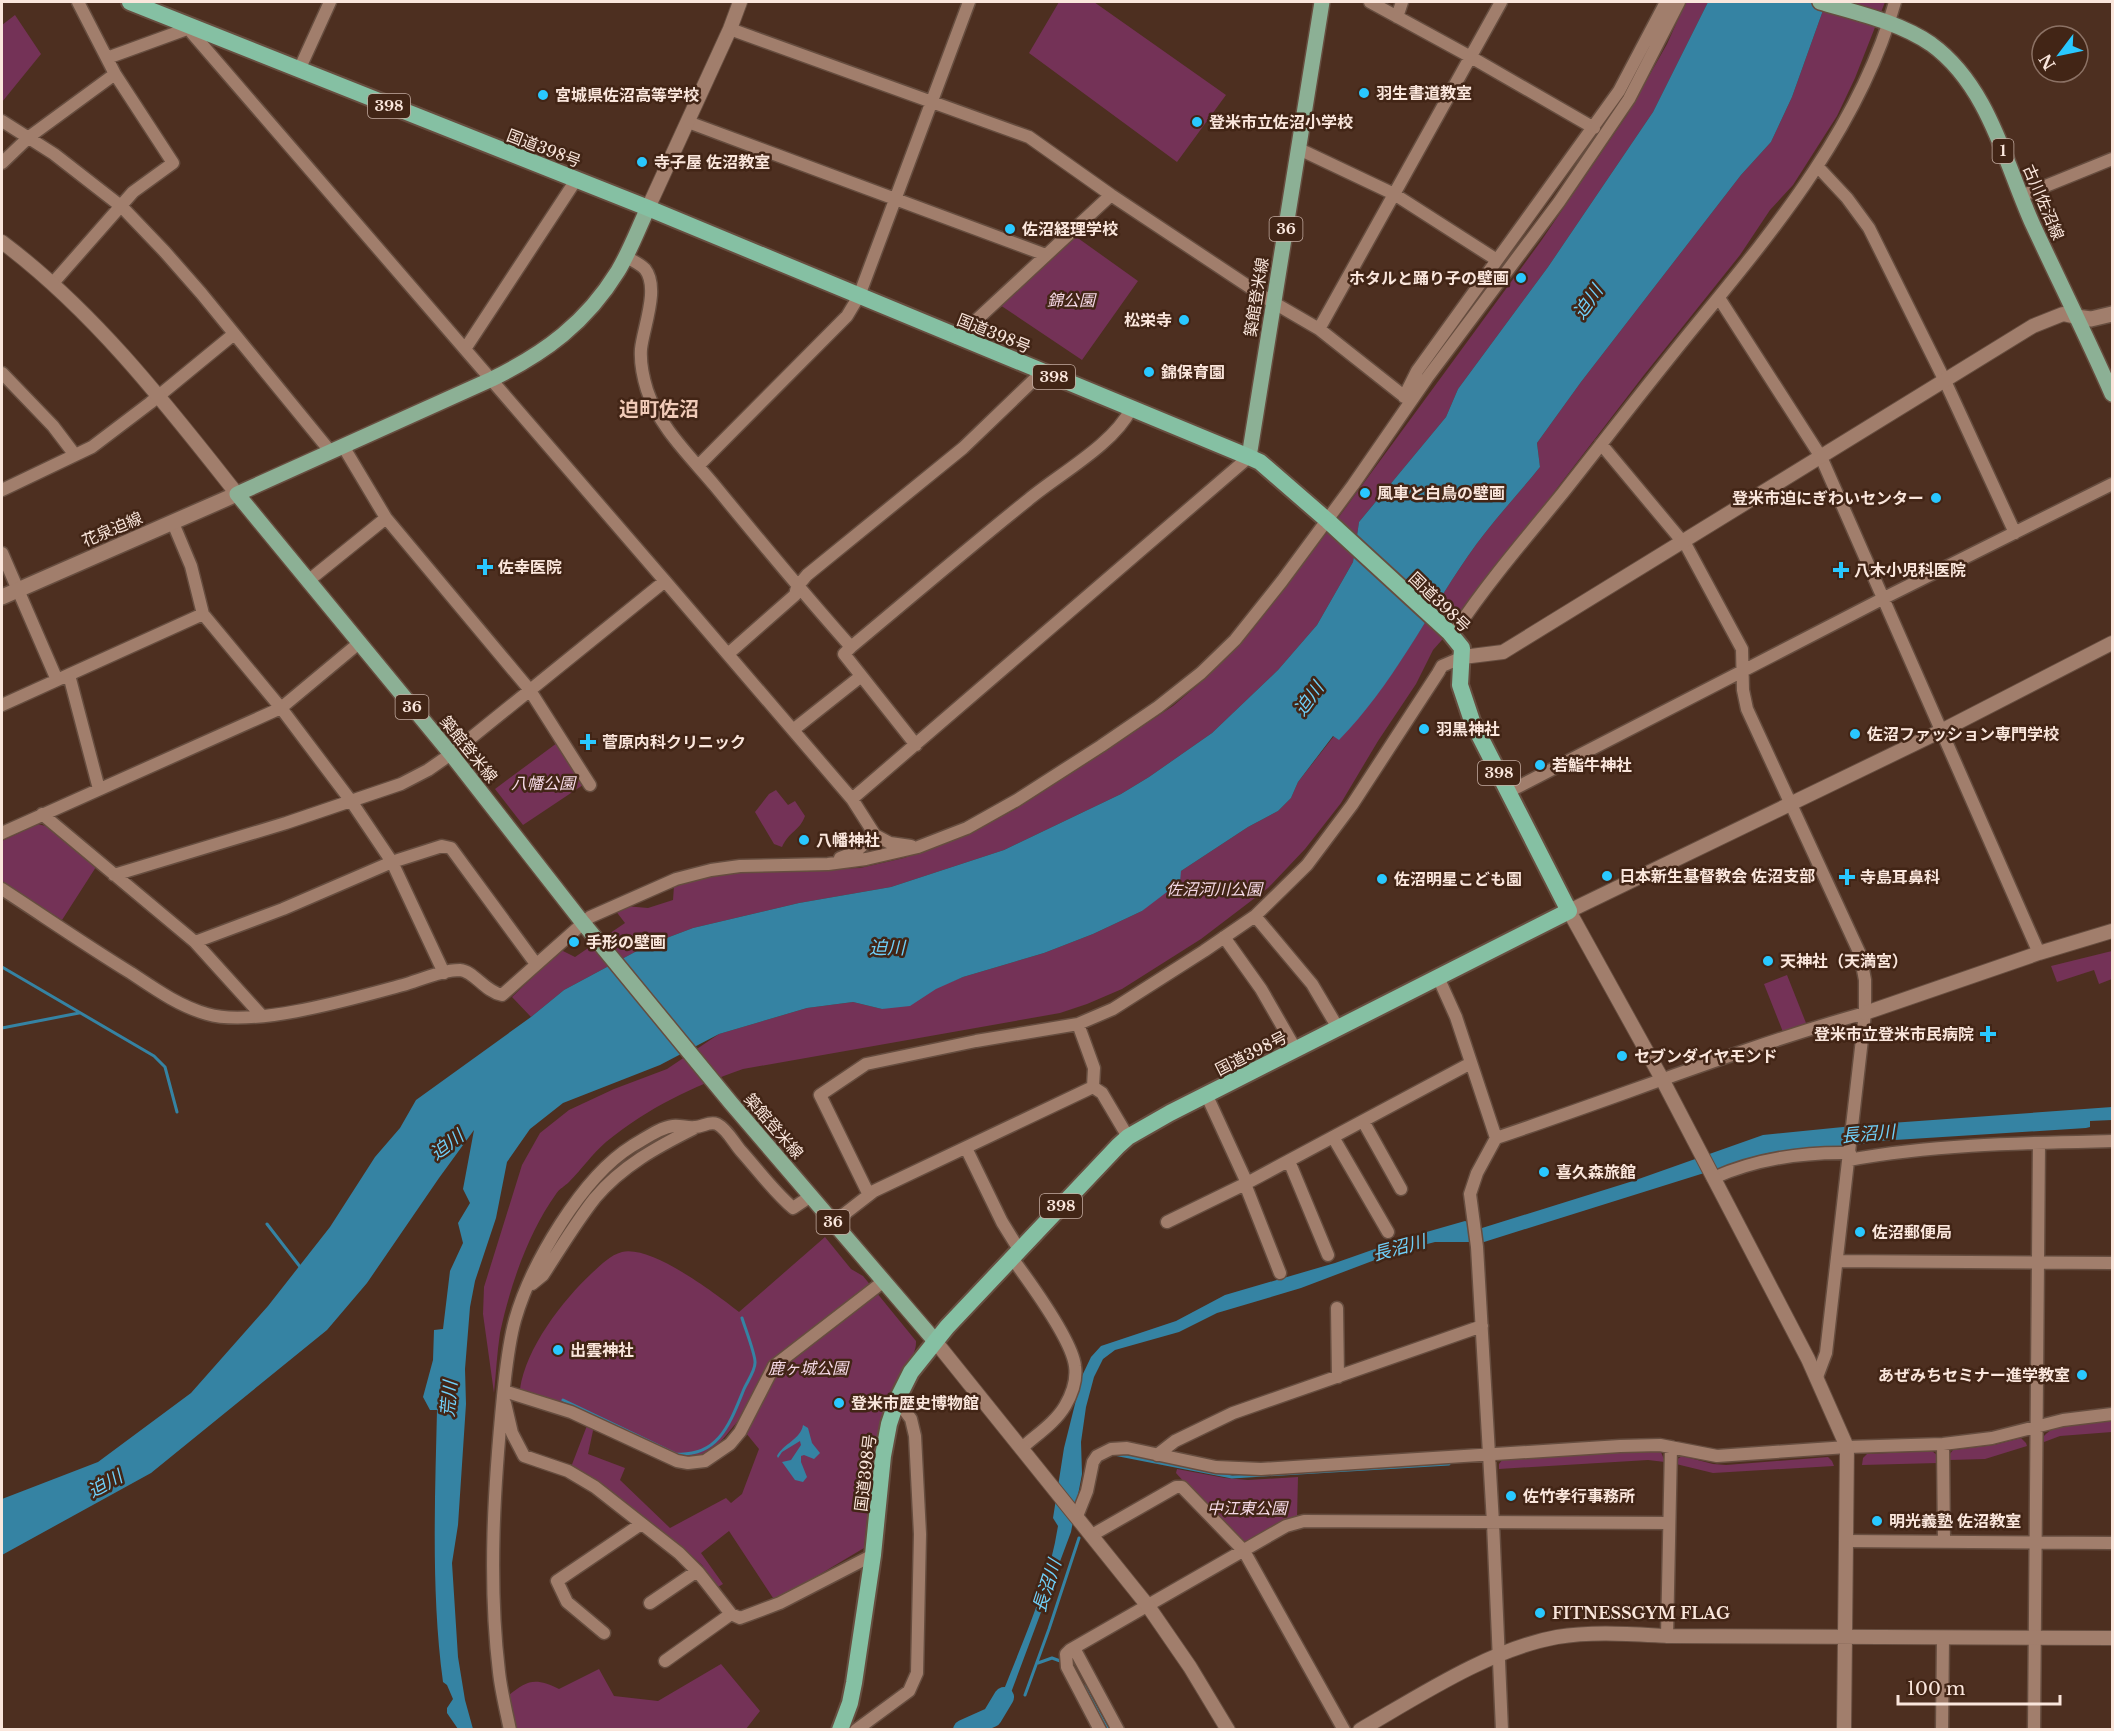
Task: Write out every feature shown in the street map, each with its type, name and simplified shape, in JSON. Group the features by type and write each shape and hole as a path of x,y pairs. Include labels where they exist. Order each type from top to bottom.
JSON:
{"highway":[{"name":"国道398号","path":"130,2 648,208 1260,462 1449,632 1462,648 1457,659 1460,685 1473,721 1569,911 1128,1137 935,1341 910,1372 889,1424 854,1683 850,1703 840,1730"}],"main road":[{"name":"築館登米線","path":"1249,457 1322,2"},
{"name":"古川佐沼線","path":"1820,2 1905,30 1931,45 1959,71 1980,101 1990,121 2076,317 2111,387"},
{"path":"237,494 525,363 564,334 584,315 605,289 626,257 648,208"},
{"path":"2076,317 2091,319 2112,314"},
{"name":"築館登米線","path":"237,494 451,754 583,923 731,1103 935,1341"},
{"name":"花泉迫線","path":"2,597 237,494"}],"street":[{"path":"54,283 133,192 173,163 115,74 78,2"},
{"path":"299,70 330,2"},
{"path":"648,208 730,29 740,2"},
{"path":"698,466 847,316 859,296 969,2"},
{"path":"1370,2 1470,56 1594,128"},
{"path":"1397,17 1402,2"},
{"path":"1319,329 1501,2"},
{"path":"1407,399 1417,371 1619,91 1666,2"},
{"path":"2,889 160,992 188,1007 219,1017 262,1016 354,999 444,973 466,971 490,991 502,995 595,914 625,903 671,881 711,870 740,866 828,864 866,859 918,847 968,828 1017,800 1101,746 1180,690 1235,640 1328,521 1407,399 1524,250 1617,117 1643,74 1679,2"},
{"path":"1449,632 1456,630 1502,568 1719,298 1818,167 1850,112 1895,2"},
{"path":"107,58 190,26 192,33 852,799 875,835 890,843 918,847"},
{"path":"730,29 932,100 1029,137 1110,195 1319,329 1407,399"},
{"path":"2,163 29,138 115,74"},
{"path":"2,121 29,138 122,207 165,252 234,334 336,448 386,518 529,690 590,785"},
{"path":"688,122 1046,255"},
{"path":"1299,149 1394,194 1497,260"},
{"path":"2021,196 2112,159"},
{"path":"1818,167 1847,198 1869,228 1945,381 2015,533"},
{"path":"465,349 576,180"},
{"path":"957,338 1110,195"},
{"path":"2,242 54,283 96,326 158,396 237,494"},
{"path":"626,257 644,268 649,282 651,303 641,355 647,390 667,426 797,587 851,647"},
{"path":"1719,298 1821,457 2039,953"},
{"path":"869,1195 820,1095 866,1064 976,1041 1078,1024 1113,1009 1255,916 1307,865 1352,805 1442,666 1457,659 1503,652 2045,320 2063,314 2076,317"},
{"path":"2,490 75,455 106,437 234,334"},
{"path":"728,654 795,595 797,587 807,575 963,448 1042,372"},
{"path":"2,374 53,426 75,455"},
{"path":"916,745 844,654 1029,498 1073,467 1120,426 1131,409"},
{"path":"1601,444 1683,543 1742,649 1742,671 1747,709 1860,954 1865,980 1865,1013 1826,1353 1817,1377"},
{"path":"852,799 1249,457"},
{"path":"1508,792 1884,598 2112,484"},
{"path":"308,581 386,518"},
{"path":"173,523 191,566 203,614 281,708 351,801 392,862 444,973"},
{"path":"2,553 18,590 63,677 99,789"},
{"path":"114,875 286,823 401,784 428,770 451,754 665,581"},
{"path":"2,705 203,614"},
{"path":"2,833 281,708 359,643"},
{"path":"1844,1730 1847,1447 1817,1377 1662,1079 1569,911 1941,731 2112,643"},
{"path":"793,730 860,677"},
{"path":"42,814 195,942 262,1016"},
{"path":"828,864 855,852 875,835"},
{"path":"195,942 283,909 392,862 442,846 451,848 536,964"},
{"path":"1255,916 1312,984 1338,1028"},
{"path":"1502,1730 1482,1326 1477,1247 1470,1188 1496,1138 1810,1028 1865,1013 2039,953 2112,932"},
{"path":"1224,937 1261,989 1296,1050"},
{"path":"1438,977 1456,1017 1496,1138"},
{"path":"1078,1024 1094,1068 1093,1087"},
{"path":"1167,1222 1246,1184 1471,1063"},
{"path":"1093,1087 1102,1093 1128,1137"},
{"path":"834,1222 869,1195 894,1181 1093,1087"},
{"path":"1207,1095 1246,1184 1280,1273"},
{"path":"1363,1121 1401,1189"},
{"path":"510,1730 499,1673 493,1588 497,1458 510,1339 526,1289 552,1239 573,1204 611,1162 627,1149 661,1129 674,1126 696,1127 710,1123 717,1124 793,1208 811,1196"},
{"path":"1333,1137 1388,1232"},
{"path":"1712,1176 1791,1156 1824,1153 1850,1155 2112,1140"},
{"path":"2034,1730 2040,1143"},
{"path":"966,1148 1016,1254 1072,1353 1075,1367 1075,1382 1064,1408 1022,1448"},
{"path":"1289,1161 1328,1255"},
{"path":"1837,1261 2112,1263"},
{"path":"504,1394 571,1412 676,1461 688,1463 705,1461 730,1444 740,1432 774,1366 884,1281"},
{"path":"1337,1308 1338,1377"},
{"path":"1157,1455 1174,1441 1233,1413 1482,1326"},
{"path":"935,1341 1148,1606 1190,1667 1228,1730"},
{"path":"504,1394 512,1433 524,1456 568,1471 595,1487 679,1553 697,1570 731,1614 740,1618 780,1604 873,1555"},
{"path":"856,1730 909,1691 917,1673 920,1534 915,1436 911,1419 897,1400"},
{"path":"1077,1516 1087,1491 1093,1462 1097,1456 1111,1449 1127,1448 1216,1467 1261,1469 1620,1446 1660,1445 1717,1456 1847,1447 1943,1444 1992,1438 2063,1420 2112,1414"},
{"path":"1943,1444 1944,1542"},
{"path":"1667,1636 1671,1447"},
{"path":"1092,1535 1176,1487 1182,1487 1244,1551 1344,1730"},
{"path":"1069,1656 1148,1606 1286,1526 1304,1521 1669,1523"},
{"path":"604,1633 567,1602 556,1581 641,1524"},
{"path":"1847,1541 2112,1543"},
{"path":"650,1603 697,1570"},
{"path":"665,1661 731,1614"},
{"path":"1360,1730 1457,1675 1499,1656 1535,1643 1572,1635 1609,1633 1667,1636 2112,1638"},
{"path":"1941,1730 1942,1638"},
{"path":"1069,1656 1100,1730"},
{"path":"1069,1656 1118,1730"}],"green space":[{"path":"1059,2 1094,2 1226,95 1177,162 1029,53"},
{"path":"1686,2 1708,2 1653,112 1548,267 1458,389 1446,417 1359,522 1353,562 1317,625 1278,670 1212,733 1121,794 1004,850 891,887 799,903 693,928 648,945 564,990 531,1017 512,997 561,950 575,957 625,923 615,910 625,906 648,908 673,900 674,886 708,877 738,872 860,868 904,858 950,842 1016,809 1173,706 1207,677 1253,629 1341,514 1541,241 1627,115 1667,44"},
{"name":"佐沼河川公園","path":"1826,2 1885,2 1855,78 1837,116 1793,185 1770,210 1740,255 1644,375 1433,650 1416,684 1341,803 1305,849 1268,888 1201,939 1122,989 1087,1004 1060,1013 743,1069 688,1091 639,1118 596,1151 559,1191 537,1226 521,1260 504,1315 494,1393 483,1314 484,1287 522,1165 540,1133 569,1110 614,1089 667,1069 719,1034 807,1008 853,1002 882,1009 963,977 1044,953 1093,934 1142,911 1181,871 1248,827 1278,811 1291,798 1298,782 1334,736 1339,739 1392,674 1476,545 1540,467 1537,443 1581,382 1741,175 1771,142 1792,97"},
{"path":"15,15 41,54 2,102 2,25"},
{"name":"錦公園","path":"1075,236 1138,281 1082,360 1000,305"},
{"name":"八幡公園","path":"557,743 583,785 523,825 495,789"},
{"path":"776,790 788,805 795,801 805,816 782,847 774,844 755,812 769,794"},
{"path":"38,824 49,827 96,867 62,920 2,883 2,841"},
{"path":"2112,951 2112,979 2099,984 2094,970 2057,982 2051,966"},
{"path":"1787,975 1806,1023 1783,1032 1764,984"},
{"name":"鹿ヶ城公園","path":"825,1237 851,1269 863,1276 916,1341 916,1347 886,1408 873,1468 864,1548 775,1601 729,1531 701,1553 723,1584 718,1587 702,1565 682,1547 597,1483 571,1467 588,1423 594,1426 588,1454 625,1468 620,1480 670,1528 726,1498 731,1503 742,1494 759,1449 737,1422 718,1445 704,1454 674,1455 520,1389 530,1358 547,1326 581,1284 613,1256 622,1252 635,1252 666,1263 700,1283 739,1312"},
{"path":"2112,1420 2112,1432 2060,1436 2044,1442 2044,1436 2050,1431 2066,1424"},
{"path":"2021,1438 2027,1446 1985,1459 1949,1460 1949,1455 1953,1450 1994,1445"},
{"path":"1932,1451 1938,1456 1938,1463 1862,1465 1863,1458 1867,1454"},
{"path":"1661,1452 1665,1462 1648,1460 1499,1469 1499,1464 1503,1459"},
{"path":"1682,1456 1726,1465 1828,1457 1834,1466 1713,1473 1676,1464 1676,1460"},
{"name":"中江東公園","path":"1177,1469 1248,1480 1298,1477 1297,1518 1286,1519 1245,1544 1214,1515 1176,1473"},
{"path":"721,1664 760,1711 746,1729 515,1729 508,1696 527,1683 544,1683 559,1689 599,1669 614,1696 658,1701"}],"water":[{"name":"迫川","path":"1708,2 1826,2 1792,97 1771,142 1741,175 1581,382 1537,443 1540,467 1476,545 1375,697 1339,740 1333,736 1298,782 1291,798 1278,811 1248,827 1181,871 1180,882 1142,911 1093,934 1044,953 963,977 936,989 910,1006 882,1009 853,1002 807,1008 719,1034 660,1065 563,1103 530,1129 507,1162 496,1218 475,1281 470,1307 458,1525 452,1563 458,1657 465,1700 473,1729 458,1729 447,1713 447,1708 453,1699 447,1685 443,1682 435,1580 437,1410 430,1410 423,1397 433,1360 434,1330 443,1329 450,1271 463,1243 458,1223 470,1203 463,1189 474,1130 367,1283 327,1330 151,1473 2,1555 2,1499 98,1462 191,1393 268,1306 330,1227 375,1157 400,1128 416,1100 531,1017 564,990 648,945 693,928 799,903 891,887 1004,850 1121,794 1212,733 1278,670 1317,625 1353,562 1359,522 1446,417 1458,389 1548,267 1653,112"},
{"path":"2112,1107 2112,1120 2090,1121 2090,1127 2086,1128 1879,1141 1843,1147 1768,1153 1484,1242 1435,1242 1396,1252 1301,1288 1217,1313 1179,1332 1115,1350 1103,1359 1094,1377 1086,1407 1081,1442 1082,1474 1071,1532 1009,1698 990,1729 985,1730 1003,1692 1049,1569 1058,1526 1053,1518 1064,1448 1082,1376 1091,1357 1101,1346 1176,1321 1225,1295 1335,1263 1409,1237 1465,1221 1482,1228 1633,1181 1763,1135 1863,1125"},
{"path":"803,1425 808,1428 812,1443 820,1453 814,1459 801,1456 807,1477 803,1482 795,1480 782,1462 791,1460 801,1445 800,1441 782,1452 778,1458 777,1456 799,1434"}],"waterway":[{"path":"2,967 154,1056 165,1067 177,1112"},
{"path":"2,1028 79,1013"},
{"path":"267,1224 301,1268"},
{"path":"563,1400 676,1454 703,1450 713,1444 728,1425 754,1369 754,1354 742,1318"},
{"path":"1114,1454 1232,1477 1449,1464"},
{"path":"1025,1695 1079,1538"},
{"path":"1038,1663 1052,1658 1063,1662"},
{"path":"1084,1686 1108,1730"},
{"name":"長沼川","path":"963,1730 992,1717 1004,1697"}],"place":[{"name":"羽生書道教室","path":"1364,93"},
{"name":"宮城県佐沼高等学校","path":"543,95"},
{"name":"登米市立佐沼小学校","path":"1197,122"},
{"name":"寺子屋 佐沼教室","path":"642,162"},
{"name":"佐沼経理学校","path":"1010,229"},
{"name":"ホタルと踊り子の壁画","path":"1521,278"},
{"name":"松栄寺","path":"1184,320"},
{"name":"錦保育園","path":"1149,372"},
{"name":"風車と白鳥の壁画","path":"1365,493"},
{"name":"登米市迫にぎわいセンター","path":"1936,498"},
{"name":"佐幸医院","path":"485,567"},
{"name":"八木小児科医院","path":"1841,570"},
{"name":"羽黒神社","path":"1424,729"},
{"name":"佐沼ファッション専門学校","path":"1855,734"},
{"name":"菅原内科クリニック","path":"588,742"},
{"name":"若鮨牛神社","path":"1540,765"},
{"name":"八幡神社","path":"804,840"},
{"name":"日本新生基督教会 佐沼支部","path":"1607,876"},
{"name":"寺島耳鼻科","path":"1847,877"},
{"name":"佐沼明星こども園","path":"1382,879"},
{"name":"手形の壁画","path":"574,942"},
{"name":"天神社（天満宮）","path":"1768,961"},
{"name":"登米市立登米市民病院","path":"1988,1034"},
{"name":"セブンダイヤモンド","path":"1622,1056"},
{"name":"喜久森旅館","path":"1544,1172"},
{"name":"佐沼郵便局","path":"1860,1232"},
{"name":"出雲神社","path":"558,1350"},
{"name":"あぜみちセミナー進学教室","path":"2082,1375"},
{"name":"登米市歴史博物館","path":"839,1403"},
{"name":"佐竹孝行事務所","path":"1511,1496"},
{"name":"明光義塾 佐沼教室","path":"1877,1521"},
{"name":"FITNESSGYM FLAG","path":"1540,1613"}],"district":[{"name":"迫町佐沼","path":"659,409"}],"water label":[{"name":"荒川","path":"449,1399"}]}
